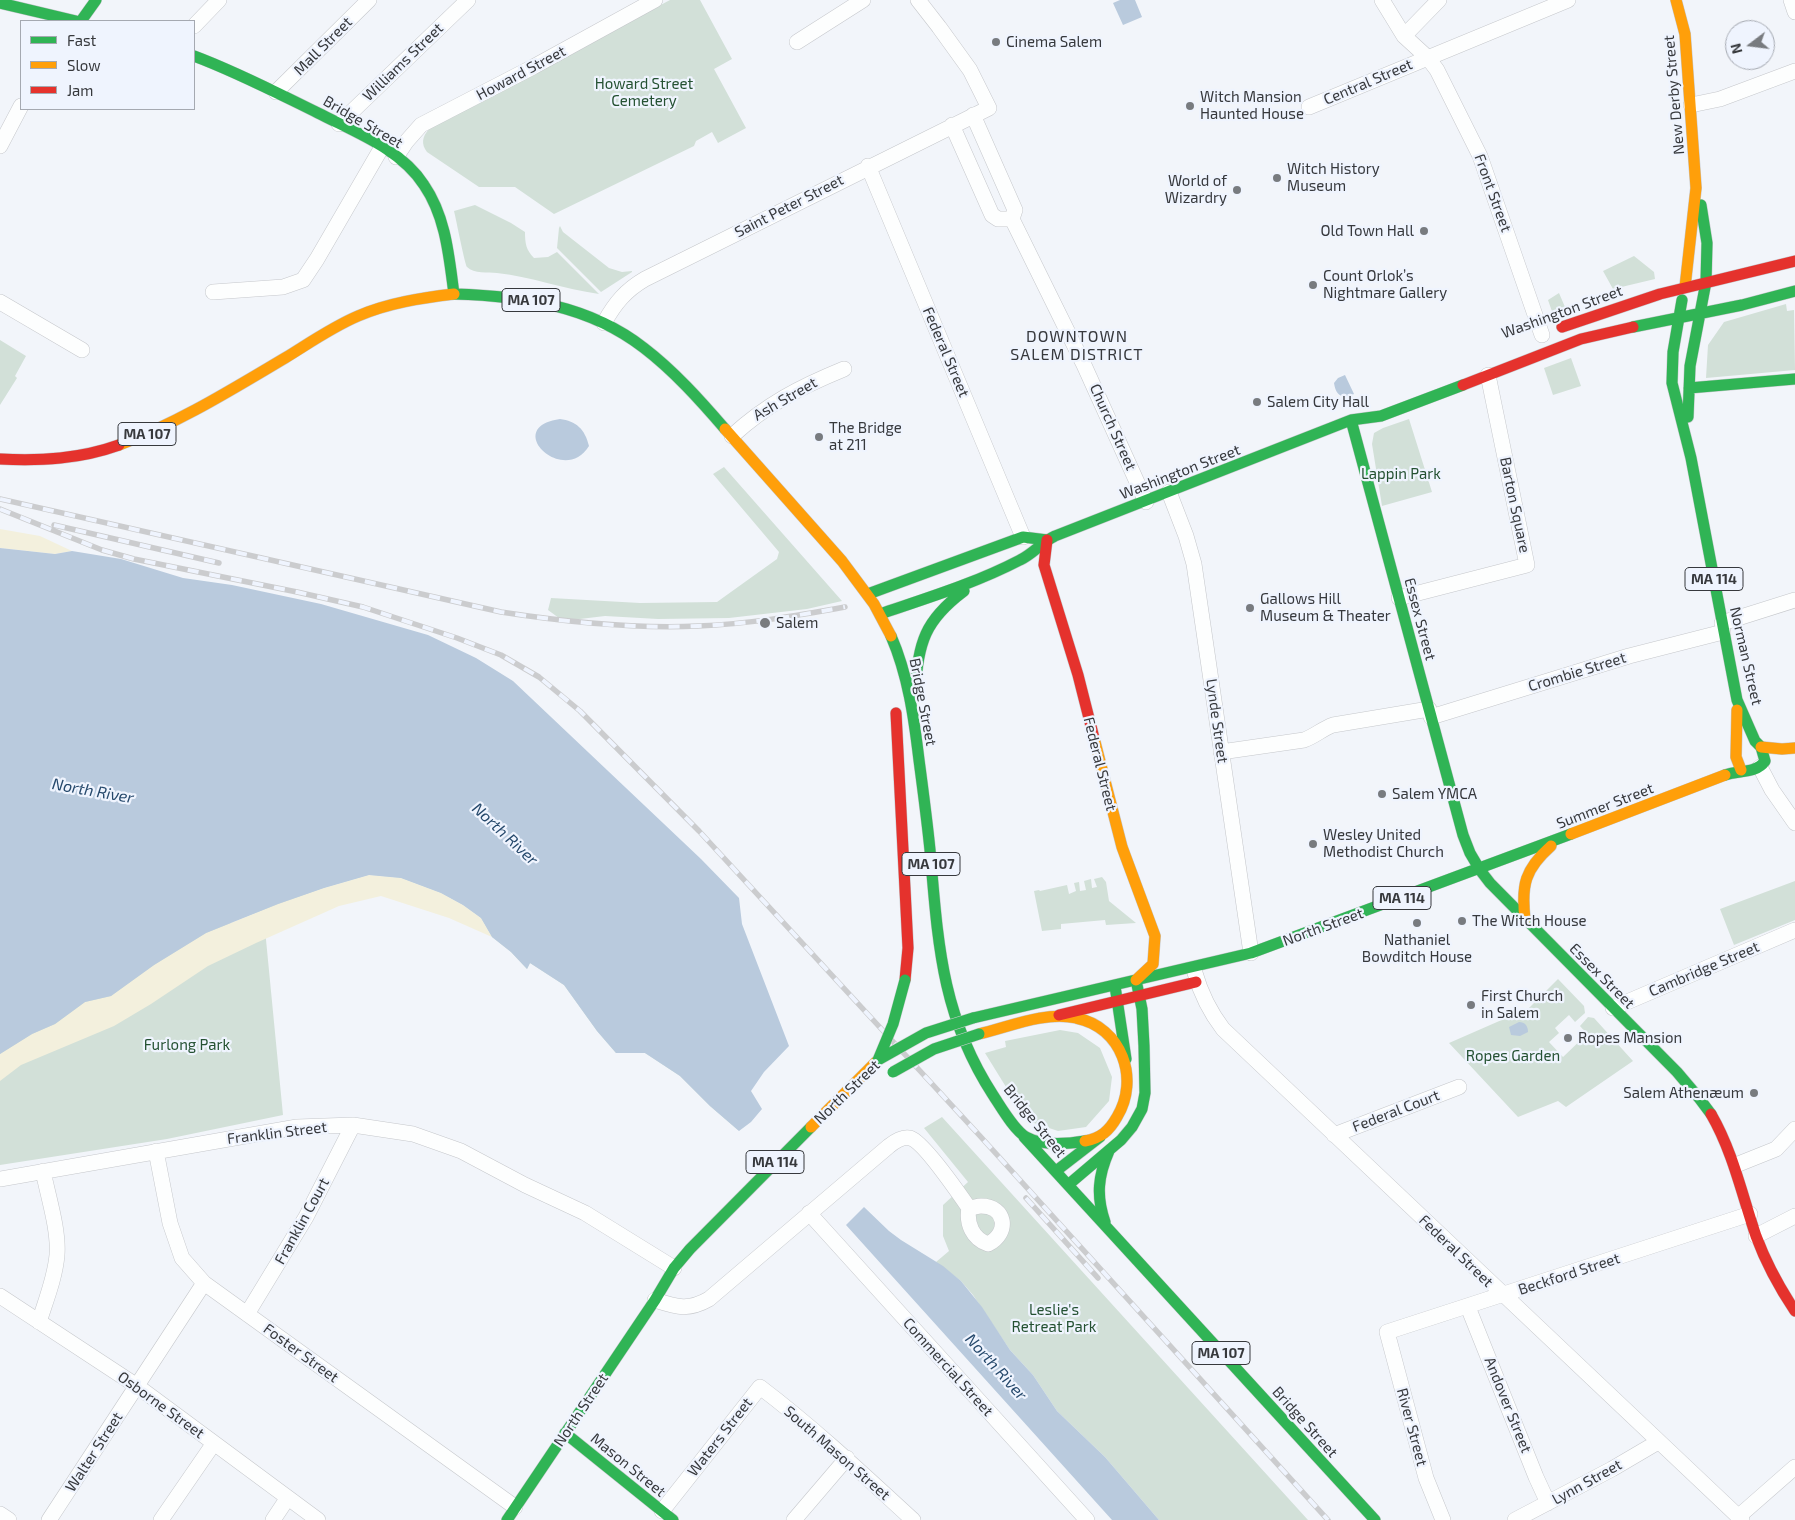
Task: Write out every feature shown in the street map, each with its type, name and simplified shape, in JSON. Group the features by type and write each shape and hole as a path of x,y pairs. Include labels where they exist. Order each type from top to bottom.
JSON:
{"main road":[{"path":"74,20 96,0"},
{"name":"New Derby Street","path":"1676,0 1685,34 1696,188 1685,287"},
{"path":"0,3 69,20"},
{"name":"Bridge Street","path":"195,56 276,92 382,146 408,166 430,194 439,214 445,237 454,294 511,296 562,306 604,323 642,345 669,367 854,576 880,614 893,641 906,680 926,811 940,950 948,997 979,1070 1003,1110 1024,1137 1375,1520"},
{"name":"New Derby Street","path":"1696,188 1705,223 1708,262 1700,313"},
{"name":"Washington Street","path":"1538,336 1626,304 1685,287 1762,271 1795,261"},
{"name":"MA 114","path":"1679,317 1685,287"},
{"name":"Washington Street","path":"880,614 990,575 1031,555 1047,540 1351,420 1380,416 1581,339 1606,332 1729,308 1795,291"},
{"name":"MA 107","path":"0,459 32,461 82,456 132,440 178,421 335,328 364,313 391,304 454,294"},
{"name":"Norman Street","path":"1691,458 1687,405 1694,336 1700,313"},
{"name":"Norman Street","path":"1679,317 1671,372 1672,383 1691,458 1737,700 1758,744"},
{"path":"1689,388 1795,379"},
{"name":"Washington Street","path":"1351,420 1372,404"},
{"name":"Essex Street","path":"1351,420 1463,835 1470,853 1480,870 1525,919 1669,1064 1703,1103 1716,1122 1736,1165 1756,1236 1771,1273 1795,1311"},
{"name":"Washington Street","path":"868,594 1023,537 1047,540"},
{"name":"Federal Street","path":"1047,540 1044,565 1078,675 1122,847 1155,936 1156,953 1153,964 1136,980"},
{"path":"915,732 914,701 918,655 926,628 941,609 954,598 990,575"},
{"path":"878,1060 893,1024 905,980 908,948 893,641"},
{"path":"1737,700 1737,753 1741,770 1752,771 1795,750"},
{"path":"1695,788 1737,753 1742,744 1758,744 1795,750"},
{"path":"1758,744 1763,764"},
{"name":"Summer Street","path":"1480,870 1741,770"},
{"path":"1525,919 1522,898 1524,882 1531,864 1558,839"},
{"name":"North Street","path":"507,1520 690,1249 878,1060 926,1033 973,1018 1136,980 1203,975 1251,953 1480,870"},
{"name":"North Street","path":"882,1081 893,1072 936,1047 979,1034 1139,997 1203,975 1251,953"},
{"path":"1068,1185 1108,1151 1132,1126 1142,1109 1145,1093 1144,1046 1136,980"},
{"path":"1056,1171 1110,1128 1121,1114 1126,1099 1127,1066 1116,1002 1115,984"},
{"path":"1056,1016 1075,1017 1098,1026 1119,1049 1127,1066"},
{"path":"1024,1137 1063,1143 1100,1137"},
{"path":"1106,1226 1098,1197 1098,1183 1101,1168 1108,1151"},
{"name":"North Street","path":"656,1300 675,1287"},
{"name":"Mason Street","path":"565,1433 667,1516"}],"street":[{"path":"195,25 220,0"},
{"name":"Mall Street","path":"276,92 369,0"},
{"name":"Williams Street","path":"339,124 468,0"},
{"name":"Howard Street","path":"396,157 421,125 534,67 655,0"},
{"path":"797,42 863,0"},
{"name":"Front Street","path":"1382,0 1404,36 1428,58 1444,83 1480,156 1538,336"},
{"name":"Central Street","path":"1404,36 1440,0"},
{"name":"Central Street","path":"1309,107 1568,0"},
{"path":"1791,0 1795,12"},
{"name":"Saint Peter Street","path":"604,323 623,294 645,279 868,166 989,108 970,70 921,1"},
{"path":"1691,105 1720,99 1795,71"},
{"path":"0,146 20,108"},
{"name":"Church Street","path":"973,115 1015,210 1012,219 1084,365 1146,502"},
{"path":"952,125 992,215 998,219 1012,219"},
{"path":"213,292 283,287 303,280 382,146"},
{"name":"Federal Street","path":"868,166 1023,537"},
{"path":"0,302 82,350"},
{"name":"Ash Street","path":"732,436 750,418 768,406 806,385 844,370"},
{"name":"Barton Square","path":"1399,598 1527,565 1488,375"},
{"name":"Lynde Street","path":"1170,492 1194,564 1251,953"},
{"name":"Crombie Street","path":"1221,752 1304,740 1333,725 1430,713 1722,627 1795,600"},
{"path":"1763,764 1772,790 1795,823"},
{"name":"Cambridge Street","path":"1613,1008 1795,930"},
{"name":"Federal Street","path":"1203,975 1211,1014 1223,1029 1503,1296 1740,1518"},
{"name":"Federal Court","path":"1334,1135 1459,1087"},
{"name":"Franklin Street","path":"0,1179 297,1127 353,1125 413,1134 461,1151 585,1213 678,1269"},
{"name":"Franklin Court","path":"247,1314 306,1217 353,1125"},
{"path":"1736,1165 1776,1148 1795,1128"},
{"path":"656,1300 679,1307 690,1307 700,1304 892,1143 901,1139 909,1138 916,1141 926,1151 969,1208"},
{"name":"Foster Street","path":"156,1151 170,1223 182,1258 204,1283 516,1507"},
{"path":"39,1322 53,1280 57,1255 57,1240 43,1171"},
{"name":"Commercial Street","path":"809,1213 1087,1520"},
{"name":"Beckford Street","path":"1387,1332 1503,1296 1750,1214"},
{"path":"1756,1236 1795,1216"},
{"name":"Walter Street","path":"49,1520 204,1283"},
{"name":"Osborne Street","path":"0,1296 137,1386 318,1520"},
{"name":"Andover Street","path":"1468,1307 1548,1503"},
{"name":"River Street","path":"1387,1332 1426,1478 1443,1520"},
{"name":"South Mason Street","path":"760,1387 847,1458 913,1520"},
{"name":"Waters Street","path":"667,1516 760,1387"},
{"name":"Lynn Street","path":"1515,1520 1658,1442"},
{"path":"162,1520 214,1443"},
{"path":"794,1520 847,1458"},
{"path":"1740,1518 1795,1467"},
{"path":"273,1520 287,1498"},
{"path":"0,1514 9,1520"}],"green space":[{"name":"Howard Street Cemetery","path":"670,0 700,0 732,59 714,69 746,128 718,143 712,132 696,141 694,146 554,214 515,187 479,187 425,149 423,140 429,129"},
{"path":"475,205 525,232 526,246 534,258 548,257 557,252 599,294 523,277 477,272 467,267 454,211"},
{"path":"560,226 563,232 609,268 622,272 632,272 601,292 557,248"},
{"path":"1634,256 1654,272 1655,279 1613,289 1603,271"},
{"path":"1559,293 1568,314 1555,320 1548,300"},
{"path":"1786,304 1787,311 1794,310 1795,370 1706,378 1708,345 1724,322"},
{"path":"0,340 26,356 15,376 17,378 0,405"},
{"path":"1571,358 1581,386 1553,395 1544,368"},
{"name":"Lappin Park","path":"1409,419 1432,492 1382,506 1372,444 1374,433"},
{"path":"724,467 842,601 807,609 729,618 658,619 605,616 563,621 548,610 551,598 640,603 717,602 777,559 779,552 713,474"},
{"name":"Furlong Park","path":"325,794 696,1072 739,1131 680,1076 645,1053 616,1053 597,1031 564,985 530,963 527,969 511,952 492,937 481,918 463,905 441,893 401,878 369,875 324,888 229,923 264,919 283,1115 167,1139 0,1165 0,795"},
{"path":"1102,877 1106,882 1109,901 1136,923 1106,925 1105,920 1061,924 1061,929 1042,931 1034,891 1067,885 1069,894 1076,891 1074,883 1079,882 1080,891 1086,890 1084,881 1091,879 1092,888 1097,887 1094,879"},
{"path":"1795,881 1795,920 1734,945 1720,909"},
{"name":"Ropes Garden","path":"1558,979 1584,1006 1585,1013 1575,1022 1569,1015 1555,1028 1559,1033 1549,1042 1563,1057 1587,1034 1580,1026 1588,1017 1594,1018 1633,1061 1566,1107 1558,1101 1518,1117 1449,1043 1529,1008"},
{"path":"1060,1030 1078,1033 1100,1048 1112,1077 1109,1101 1086,1127 1058,1131 1031,1122 985,1053 1006,1047 1005,1041"},
{"name":"Leslie's Retreat Park","path":"942,1117 1308,1520 1159,1520 1105,1457 1057,1411 1033,1375 1010,1350 973,1295 961,1281 936,1262 949,1251 943,1236 943,1205 968,1182 924,1128"}],"sand":[{"path":"0,529 40,536 72,551 55,554 0,548"},
{"path":"369,875 401,878 441,893 481,918 492,937 449,918 381,896 339,906 208,966 114,1026 21,1065 0,1081 0,1054 32,1034 55,1024 85,1002 111,996 154,965 206,933 278,904"}],"water":[{"path":"1120,0 1135,0 1142,17 1123,25 1113,3"},
{"path":"1345,375 1354,394 1343,396 1338,394 1334,383 1338,378"},
{"path":"560,419 575,424 585,435 589,446 578,457 566,460 553,458 543,451 537,442 536,432 543,424"},
{"name":"North River","path":"0,548 55,554 72,551 121,559 183,578 232,585 321,604 428,635 476,658 513,681 701,859 739,898 742,924 789,1046 764,1072 751,1091 762,1109 751,1122 739,1131 680,1076 645,1053 616,1053 597,1031 564,985 530,963 527,969 511,952 492,937 481,918 463,905 441,893 401,878 369,875 278,904 206,933 154,965 111,996 85,1002 55,1024 32,1034 0,1054"},
{"path":"1519,1022 1526,1025 1528,1032 1520,1036 1511,1035 1509,1027"},
{"name":"North River","path":"864,1207 889,1231 943,1266 961,1281 982,1307 1010,1350 1033,1375 1057,1411 1105,1457 1159,1520 1112,1520 846,1225"}],"railway":[{"path":"0,499 501,612 550,619 624,626 698,626 772,619 845,607"},
{"path":"0,509 102,550 134,559 363,607 457,638 501,655 539,677 580,711 699,831 980,1136 1328,1520"},
{"path":"54,525 219,563"},
{"path":"1026,1198 1098,1278"}],"traffic: fast":[{"path":"82,20 96,0"},
{"path":"0,3 72,20"},
{"path":"195,56 257,83 362,135 403,161 424,185 437,210 445,238 454,294 505,297 529,301 554,306 601,322 623,333 666,366 725,429"},
{"path":"1701,205 1707,243 1706,282"},
{"path":"1688,417 1690,366 1706,282"},
{"path":"1633,327 1742,305 1795,291"},
{"path":"1682,300 1673,352 1672,383 1691,458 1737,700 1755,741 1761,747 1765,761 1752,770 1725,775"},
{"path":"1689,388 1795,379"},
{"path":"880,614 986,576 1025,557 1055,536 1351,420 1381,416 1463,385"},
{"path":"1351,420 1463,835 1470,853 1480,870"},
{"path":"868,594 1023,537 1047,540"},
{"path":"915,690 919,659 926,634 940,612 964,591"},
{"path":"891,636 902,666 912,713 928,828 940,947 952,1007 962,1036 993,1095 1021,1134 1032,1140 1047,1143 1085,1141"},
{"path":"973,1018 1251,953 1571,834"},
{"path":"1480,870 1490,883 1677,1072 1711,1114"},
{"path":"878,1060 893,1024 905,980"},
{"path":"1068,1185 1121,1140 1132,1127 1142,1109 1145,1093 1144,1046 1142,1009 1136,980"},
{"path":"1115,986 1126,1059"},
{"path":"878,1060 926,1033 973,1018"},
{"path":"893,1072 934,1049 979,1034"},
{"path":"507,1520 655,1300 674,1268 690,1249 811,1127"},
{"path":"1024,1137 1375,1520"},
{"path":"1056,1171 1100,1137"},
{"path":"1105,1222 1099,1195 1102,1169 1109,1151"},
{"path":"565,1433 673,1520"}],"traffic: slow":[{"path":"1676,0 1685,34 1696,188 1685,287"},
{"path":"119,445 162,427 204,405 348,320 381,308 405,302 454,294"},
{"path":"725,429 842,561 874,604 891,636"},
{"path":"1737,710 1736,757 1741,770"},
{"path":"1094,738 1122,847 1155,936 1153,964 1136,980"},
{"path":"1761,747 1795,748"},
{"path":"1571,834 1725,775"},
{"path":"1525,919 1524,896 1527,878 1535,862 1551,846"},
{"path":"979,1034 1040,1018 1064,1016 1092,1023 1105,1032 1115,1043 1122,1057 1126,1071 1127,1087 1124,1102 1111,1126 1100,1136 1085,1141"},
{"path":"811,1127 878,1060"}],"traffic: jam":[{"path":"1562,327 1660,294 1795,261"},
{"path":"1463,385 1581,339 1633,327"},
{"path":"0,459 60,458 104,450 119,445"},
{"path":"1047,540 1044,565 1078,675 1094,738"},
{"path":"896,713 908,948 905,980"},
{"path":"1059,1015 1196,982"},
{"path":"1711,1114 1731,1158 1760,1246 1773,1275 1795,1311"}],"place":[{"name":"Cinema Salem","path":"996,42"},
{"name":"Witch Mansion Haunted House","path":"1190,106"},
{"name":"Witch History Museum","path":"1277,178"},
{"name":"World of Wizardry","path":"1237,190"},
{"name":"Old Town Hall","path":"1424,231"},
{"name":"Count Orlok’s Nightmare Gallery","path":"1313,285"},
{"name":"Salem City Hall","path":"1257,402"},
{"name":"The Bridge at 211","path":"819,437"},
{"name":"Gallows Hill Museum & Theater","path":"1250,608"},
{"name":"Salem","path":"765,623"},
{"name":"Salem YMCA","path":"1382,794"},
{"name":"Wesley United Methodist Church","path":"1313,844"},
{"name":"The Witch House","path":"1462,921"},
{"name":"Nathaniel Bowditch House","path":"1417,923"},
{"name":"First Church in Salem","path":"1471,1005"},
{"name":"Ropes Mansion","path":"1568,1038"},
{"name":"Salem Athenæum","path":"1754,1093"}],"district":[{"name":"DOWNTOWN SALEM DISTRICT","path":"1077,346"}]}
